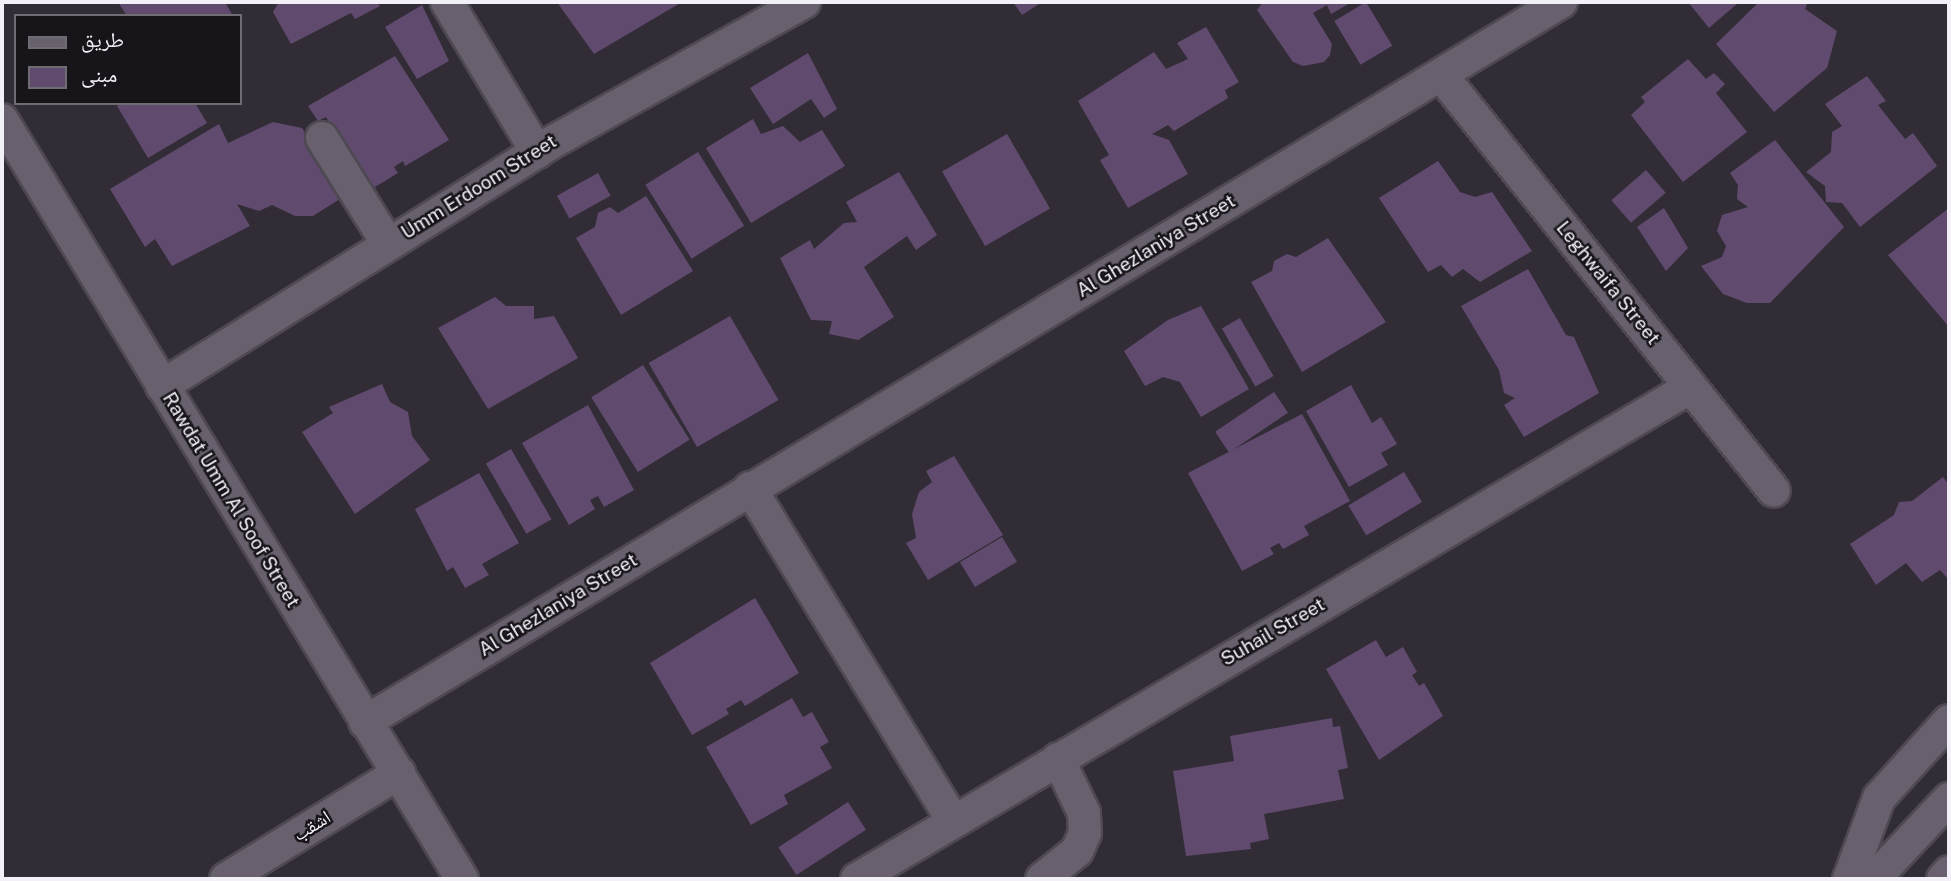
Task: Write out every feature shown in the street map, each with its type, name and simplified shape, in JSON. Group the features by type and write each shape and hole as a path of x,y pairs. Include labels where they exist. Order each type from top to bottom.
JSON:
{"street":[{"path":"447,2 543,148"},
{"path":"465,2 543,148"},
{"name":"Umm Erdoom Street","path":"162,386 543,148 804,2"},
{"name":"Al Ghezlaniya Street","path":"365,722 1561,2"},
{"name":"Leghwaifa Street","path":"1442,76 1774,491"},
{"name":"Rawdat Umm Al Soof Street","path":"2,120 462,879"},
{"path":"322,138 387,244"},
{"name":"Suhail Street","path":"857,879 1691,387"},
{"path":"750,488 953,821"},
{"path":"1849,879 1880,798 1949,721"},
{"path":"1042,879 1077,851 1085,832 1084,813 1059,759"},
{"name":"اشقب","path":"226,879 398,773"},
{"path":"1874,879 1949,799"},
{"path":"1943,879 1949,872"}],"building":[{"path":"118,2 225,2 232,14 126,14"},
{"path":"279,2 376,2 380,6 355,19 351,13 291,44 273,12"},
{"path":"557,2 682,2 594,54"},
{"path":"1013,2 1042,2 1022,15"},
{"path":"1263,2 1352,2 1331,14 1327,5 1313,13 1332,44 1330,55 1324,62 1303,66 1293,62 1257,10"},
{"path":"1366,2 1392,46 1361,65 1334,21"},
{"path":"1688,2 1739,2 1709,28"},
{"path":"1759,2 1808,2 1805,9 1837,31 1827,68 1774,112 1716,44"},
{"path":"422,5 449,61 417,79 385,27"},
{"path":"1206,27 1239,82 1225,90 1228,98 1174,131 1168,125 1152,134 1169,140 1188,174 1128,208 1100,160 1109,155 1078,101 1154,52 1166,69 1188,59 1177,43"},
{"path":"808,53 837,109 824,118 811,99 773,124 750,88"},
{"path":"395,56 449,140 405,166 403,161 394,167 398,173 370,190 326,117 318,121 308,106"},
{"path":"1688,59 1706,79 1714,73 1725,84 1716,93 1747,132 1683,182 1631,115 1645,102 1641,97"},
{"path":"1867,76 1886,101 1878,105 1905,139 1913,133 1937,166 1860,227 1842,203 1826,202 1825,186 1806,172 1831,152 1832,132 1842,126 1825,104"},
{"path":"196,105 207,123 148,158 117,106"},
{"path":"753,119 761,134 783,126 800,142 822,130 845,166 751,223 706,148"},
{"path":"273,122 302,128 343,197 313,216 295,216 272,205 259,211 237,204 250,226 172,266 155,239 145,247 110,189 219,124 228,143"},
{"path":"1007,134 1050,208 985,246 942,172"},
{"path":"1775,140 1844,227 1770,303 1747,303 1723,294 1701,266 1722,257 1726,246 1717,231 1722,215 1748,207 1737,199 1738,185 1730,173"},
{"path":"698,152 744,226 692,259 645,185"},
{"path":"1438,161 1460,192 1475,197 1492,192 1532,251 1480,282 1463,269 1452,277 1441,265 1428,272 1379,198"},
{"path":"1646,170 1666,193 1631,223 1611,200"},
{"path":"899,172 937,235 916,250 907,236 864,267 894,317 858,340 829,334 832,321 811,320 780,258 810,240 814,249 844,223 857,222 846,202"},
{"path":"598,173 611,196 569,219 557,196"},
{"path":"646,196 693,271 621,315 576,238 595,227 598,213 610,207 618,213"},
{"path":"1664,208 1688,248 1666,271 1637,227"},
{"path":"1949,208 1949,327 1888,255"},
{"path":"1328,238 1386,322 1302,372 1251,282 1272,271 1274,261 1287,254 1296,257"},
{"path":"1528,269 1566,335 1574,337 1599,393 1524,437 1504,405 1515,398 1504,393 1499,370 1461,306"},
{"path":"495,297 506,306 534,306 534,319 554,316 578,358 488,409 438,328"},
{"path":"1201,306 1249,389 1201,417 1180,382 1163,377 1145,386 1124,351 1168,320"},
{"path":"730,316 778,400 697,447 649,363"},
{"path":"1240,318 1274,376 1255,387 1222,328"},
{"path":"643,365 690,440 638,472 591,397"},
{"path":"382,384 390,402 408,412 412,436 430,460 355,514 302,432 333,413 329,407"},
{"path":"1351,385 1372,423 1381,417 1397,444 1381,453 1388,465 1349,487 1306,411"},
{"path":"1274,392 1288,413 1229,452 1215,432"},
{"path":"588,405 634,490 604,507 598,496 590,500 595,509 569,525 522,443"},
{"path":"1302,414 1350,501 1304,526 1309,535 1283,549 1279,543 1270,548 1274,554 1242,571 1188,473"},
{"path":"511,449 552,519 526,534 486,463"},
{"path":"954,456 1003,535 928,580 906,543 916,538 912,514 919,492 932,482 926,471"},
{"path":"1404,472 1422,502 1366,535 1348,505"},
{"path":"479,473 519,543 482,564 489,575 465,588 453,567 447,571 415,509"},
{"path":"1943,477 1949,485 1949,580 1940,570 1922,582 1906,563 1876,585 1850,544 1894,515 1899,502 1912,501"},
{"path":"1002,537 1017,562 975,587 960,562"},
{"path":"755,598 799,673 745,706 741,700 726,709 729,714 692,735 650,663"},
{"path":"1376,640 1386,657 1403,647 1417,672 1412,675 1419,686 1424,683 1443,716 1379,760 1326,669"},
{"path":"792,698 803,717 812,712 829,742 820,747 832,768 784,795 788,804 751,825 706,747"},
{"path":"1332,718 1333,727 1340,726 1348,768 1338,770 1344,799 1264,814 1269,839 1250,843 1251,849 1186,856 1173,771 1234,761 1230,736"},
{"path":"848,802 866,830 796,875 778,847"}]}
